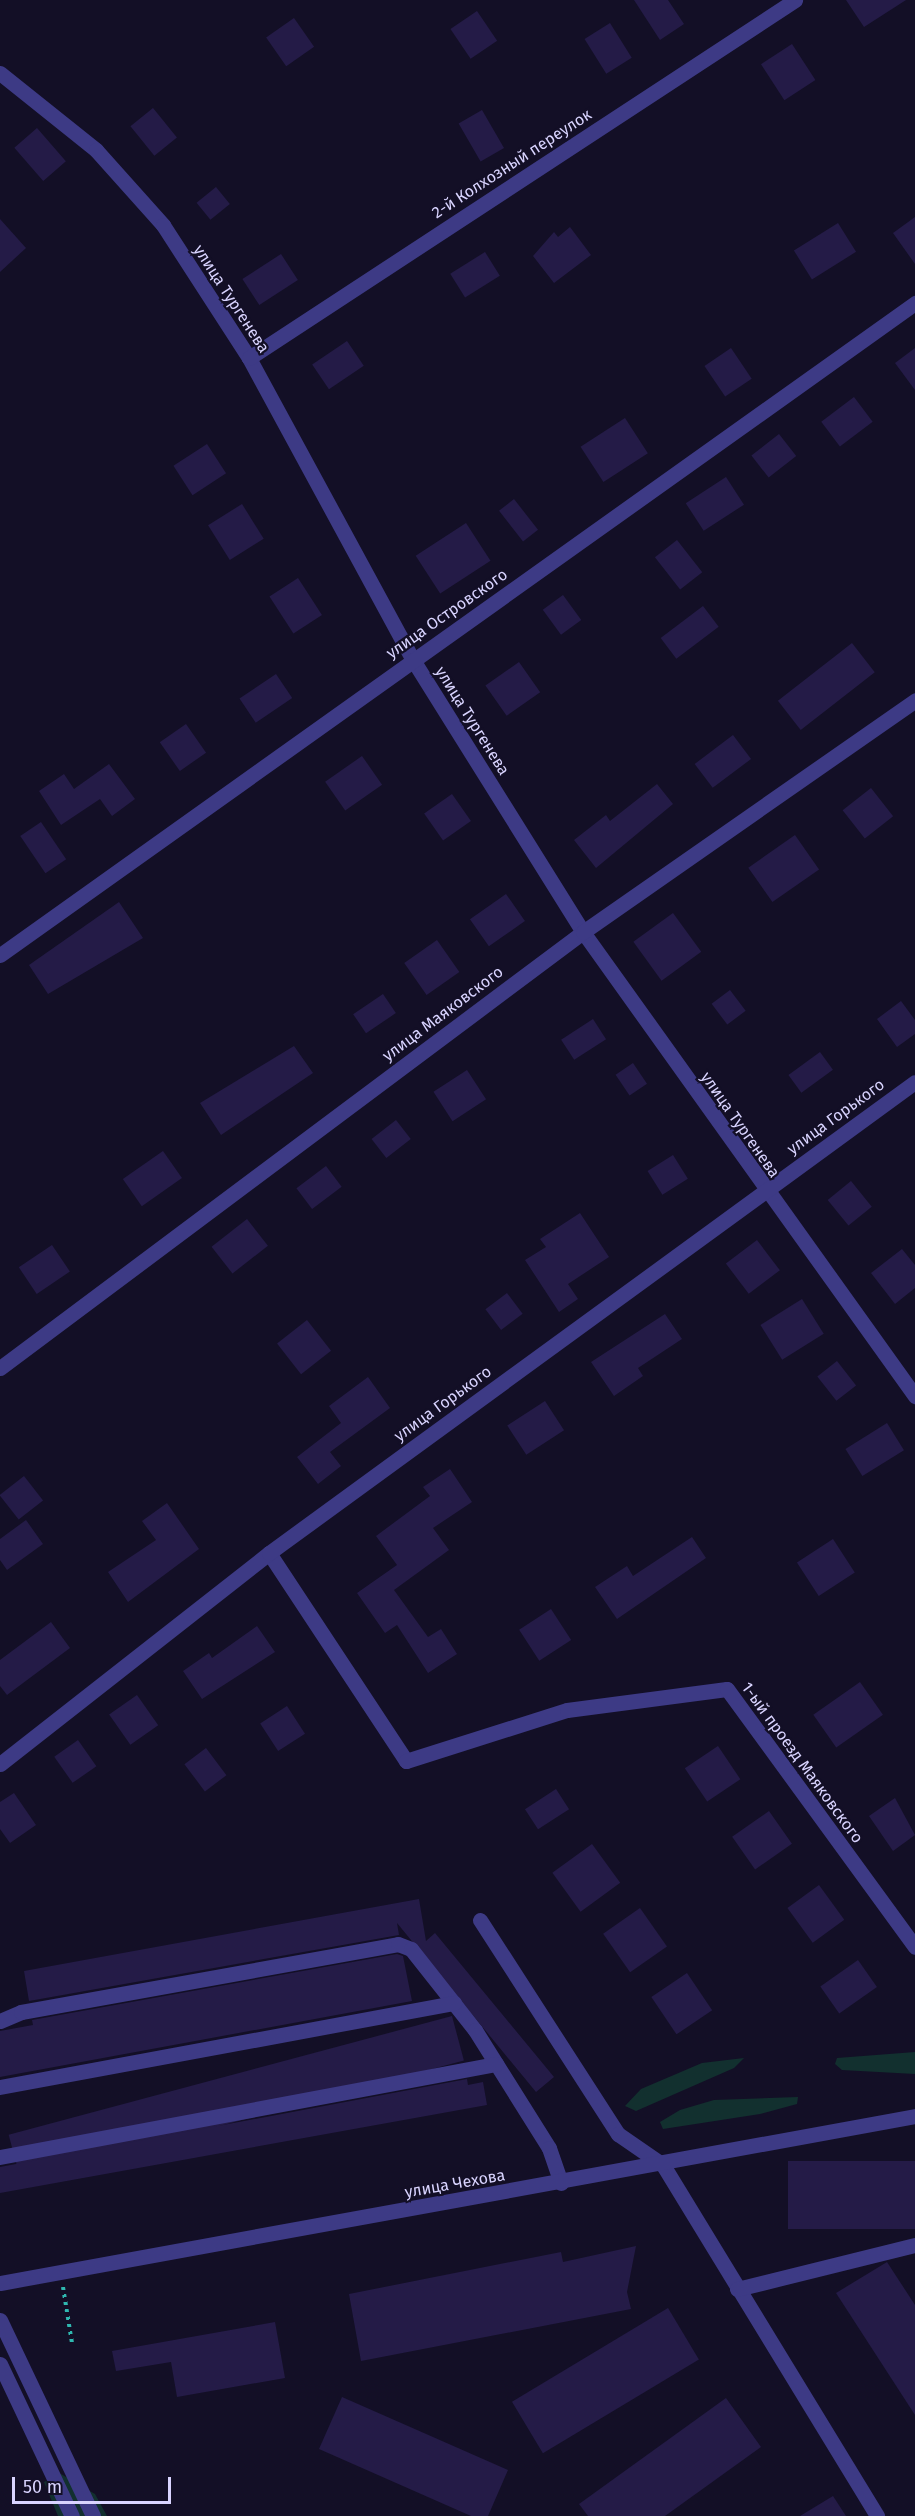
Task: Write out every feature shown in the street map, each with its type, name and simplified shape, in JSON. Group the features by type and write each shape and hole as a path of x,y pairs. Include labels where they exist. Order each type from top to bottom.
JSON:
{"street":[{"name":"2-й Колхозный переулок","path":"249,358 795,0"},
{"name":"улица Тургенева","path":"0,73 96,150 163,225 249,358 413,660 583,932 765,1191 915,1396"},
{"name":"улица Островского","path":"0,955 915,303"},
{"name":"улица Маяковского","path":"0,1368 583,932 915,700"},
{"name":"улица Горького","path":"0,1764 269,1553 915,1082"},
{"name":"1-ый проезд Маяковского","path":"269,1553 406,1761 567,1710 727,1689 915,1947"},
{"path":"480,1920 618,2134 663,2165 877,2516"},
{"path":"0,2021 21,2012 382,1944 411,1949 454,2003 496,2064 549,2148 561,2184"},
{"path":"0,2087 454,2003"},
{"path":"0,2157 496,2064"},
{"name":"улица Чехова","path":"0,2283 561,2184 915,2116"},
{"path":"737,2289 915,2245"},
{"path":"0,2320 93,2516"},
{"path":"0,2364 72,2516"}],"path":[{"path":"60,2272 72,2343"}],"green space":[{"path":"915,2052 915,2074 842,2070 835,2064 837,2058"},
{"path":"744,2058 734,2068 636,2111 625,2106 641,2089 702,2063"},
{"path":"798,2097 797,2104 760,2114 663,2129 660,2122 680,2110 714,2100"},
{"path":"61,2474 95,2494 107,2516 58,2516 44,2482"}],"building":[{"path":"634,0 668,0 684,24 660,40"},
{"path":"846,0 906,0 864,27"},
{"path":"477,11 497,41 471,59 450,29"},
{"path":"294,18 314,47 286,66 266,38"},
{"path":"610,23 632,58 606,74 585,39"},
{"path":"792,44 815,80 784,100 761,64"},
{"path":"153,108 177,138 154,156 130,126"},
{"path":"482,110 504,148 481,162 459,124"},
{"path":"37,128 66,161 43,181 14,148"},
{"path":"216,187 230,204 210,220 197,203"},
{"path":"915,217 915,264 893,233"},
{"path":"0,219 26,248 0,272"},
{"path":"838,223 856,252 812,279 794,251"},
{"path":"570,227 591,255 554,283 533,256 554,232 558,237"},
{"path":"485,252 500,276 465,297 450,274"},
{"path":"281,254 298,280 259,305 242,279"},
{"path":"347,341 364,366 329,389 312,364"},
{"path":"731,348 752,379 725,397 704,366"},
{"path":"915,348 915,390 895,363"},
{"path":"854,397 873,422 840,446 821,422"},
{"path":"625,418 648,453 603,482 581,447"},
{"path":"779,434 796,456 769,478 751,456"},
{"path":"207,444 226,473 193,495 173,466"},
{"path":"726,477 744,505 704,531 686,503"},
{"path":"514,499 538,530 523,541 499,511"},
{"path":"242,504 264,539 230,560 208,525"},
{"path":"466,523 491,561 440,593 416,556"},
{"path":"677,540 702,572 680,590 655,557"},
{"path":"298,578 322,615 293,633 269,597"},
{"path":"563,595 581,620 561,635 543,610"},
{"path":"703,606 719,627 676,659 661,638"},
{"path":"852,643 875,672 801,730 778,701"},
{"path":"519,662 540,692 507,716 485,686"},
{"path":"276,674 292,698 256,723 240,699"},
{"path":"186,724 206,753 180,771 160,742"},
{"path":"733,735 751,759 713,788 695,764"},
{"path":"362,756 382,785 345,810 325,782"},
{"path":"109,764 135,799 112,816 100,799 61,825 39,791 64,774 74,789"},
{"path":"657,784 673,804 596,868 574,840 606,815 610,821"},
{"path":"871,788 893,816 865,839 843,810"},
{"path":"452,794 471,821 443,841 424,814"},
{"path":"41,822 66,859 45,873 20,836"},
{"path":"795,835 819,869 772,902 748,868"},
{"path":"506,894 525,921 489,946 470,919"},
{"path":"119,902 143,938 48,994 29,965"},
{"path":"673,913 701,952 662,981 633,942"},
{"path":"437,940 459,972 427,995 404,963"},
{"path":"730,990 746,1011 727,1025 712,1004"},
{"path":"383,994 396,1013 366,1033 353,1014"},
{"path":"901,1001 915,1020 915,1034 897,1047 877,1019"},
{"path":"593,1019 606,1039 574,1060 561,1040"},
{"path":"294,1046 313,1073 221,1135 200,1103"},
{"path":"820,1052 833,1070 801,1093 788,1075"},
{"path":"633,1063 647,1084 630,1095 616,1075"},
{"path":"467,1070 486,1099 453,1121 433,1092"},
{"path":"396,1120 411,1139 386,1158 372,1139"},
{"path":"163,1151 182,1178 142,1206 123,1179"},
{"path":"673,1155 688,1179 662,1195 648,1171"},
{"path":"326,1166 342,1187 312,1209 296,1188"},
{"path":"851,1181 872,1207 848,1226 828,1200"},
{"path":"580,1213 609,1257 568,1284 578,1299 559,1312 525,1260 546,1247 540,1239"},
{"path":"247,1219 268,1246 232,1273 212,1247"},
{"path":"757,1240 780,1270 749,1294 726,1263"},
{"path":"52,1245 70,1272 37,1294 19,1267"},
{"path":"902,1249 915,1265 915,1288 895,1304 871,1273"},
{"path":"507,1293 523,1314 501,1330 485,1309"},
{"path":"802,1299 824,1334 782,1360 760,1325"},
{"path":"665,1314 682,1339 638,1368 643,1376 614,1396 591,1362"},
{"path":"307,1320 331,1351 301,1374 277,1343"},
{"path":"837,1361 856,1385 836,1401 817,1376"},
{"path":"368,1377 390,1408 330,1452 341,1466 318,1484 297,1457 341,1423 329,1406"},
{"path":"545,1401 564,1430 526,1455 507,1426"},
{"path":"887,1423 904,1450 862,1476 845,1449"},
{"path":"450,1469 472,1502 433,1528 449,1550 394,1590 428,1637 441,1629 457,1654 428,1673 397,1625 385,1633 357,1593 397,1565 376,1536 430,1496 423,1487"},
{"path":"24,1476 43,1500 19,1520 0,1495"},
{"path":"167,1503 199,1549 128,1602 108,1572 156,1540 142,1521"},
{"path":"26,1520 43,1544 7,1570 0,1560 0,1539"},
{"path":"692,1537 706,1558 617,1619 595,1587 627,1566 633,1576"},
{"path":"833,1539 855,1573 819,1596 797,1562"},
{"path":"551,1609 571,1640 539,1661 519,1630"},
{"path":"51,1622 70,1648 7,1695 0,1686 0,1660"},
{"path":"257,1626 275,1652 202,1699 183,1671 209,1653 212,1658"},
{"path":"860,1682 883,1715 836,1747 813,1715"},
{"path":"137,1695 158,1725 130,1745 109,1715"},
{"path":"287,1706 305,1734 278,1751 260,1723"},
{"path":"78,1740 96,1766 73,1783 54,1757"},
{"path":"718,1746 740,1779 707,1802 685,1768"},
{"path":"206,1748 226,1775 205,1791 184,1764"},
{"path":"556,1789 569,1809 538,1829 525,1809"},
{"path":"14,1793 36,1825 10,1843 0,1829 0,1802"},
{"path":"895,1798 915,1835 893,1851 869,1816"},
{"path":"769,1811 792,1844 755,1870 732,1837"},
{"path":"592,1844 620,1883 581,1912 552,1873"},
{"path":"819,1885 844,1920 813,1943 787,1908"},
{"path":"419,1899 426,1941 435,1933 554,2077 536,2092 397,1923 399,1935 29,2001 24,1971"},
{"path":"640,1908 667,1947 630,1972 603,1934"},
{"path":"397,1954 403,1956 412,2001 0,2077 0,2031 33,2025 32,2020"},
{"path":"858,1960 877,1987 839,2013 820,1986"},
{"path":"687,1973 712,2010 677,2034 651,1997"},
{"path":"452,2016 464,2060 21,2179 9,2135"},
{"path":"467,2079 468,2085 483,2082 487,2105 0,2193 0,2167"},
{"path":"788,2161 915,2161 915,2229 788,2229"},
{"path":"636,2246 627,2292 631,2309 361,2361 349,2294 561,2252 563,2262"},
{"path":"887,2262 915,2305 915,2415 836,2293"},
{"path":"668,2308 699,2359 543,2453 512,2402"},
{"path":"275,2322 285,2378 177,2397 171,2362 116,2371 112,2351"},
{"path":"342,2397 508,2470 488,2516 471,2516 319,2449"},
{"path":"726,2398 761,2447 665,2516 588,2516 579,2504"},
{"path":"833,2496 846,2516 800,2516"}]}
